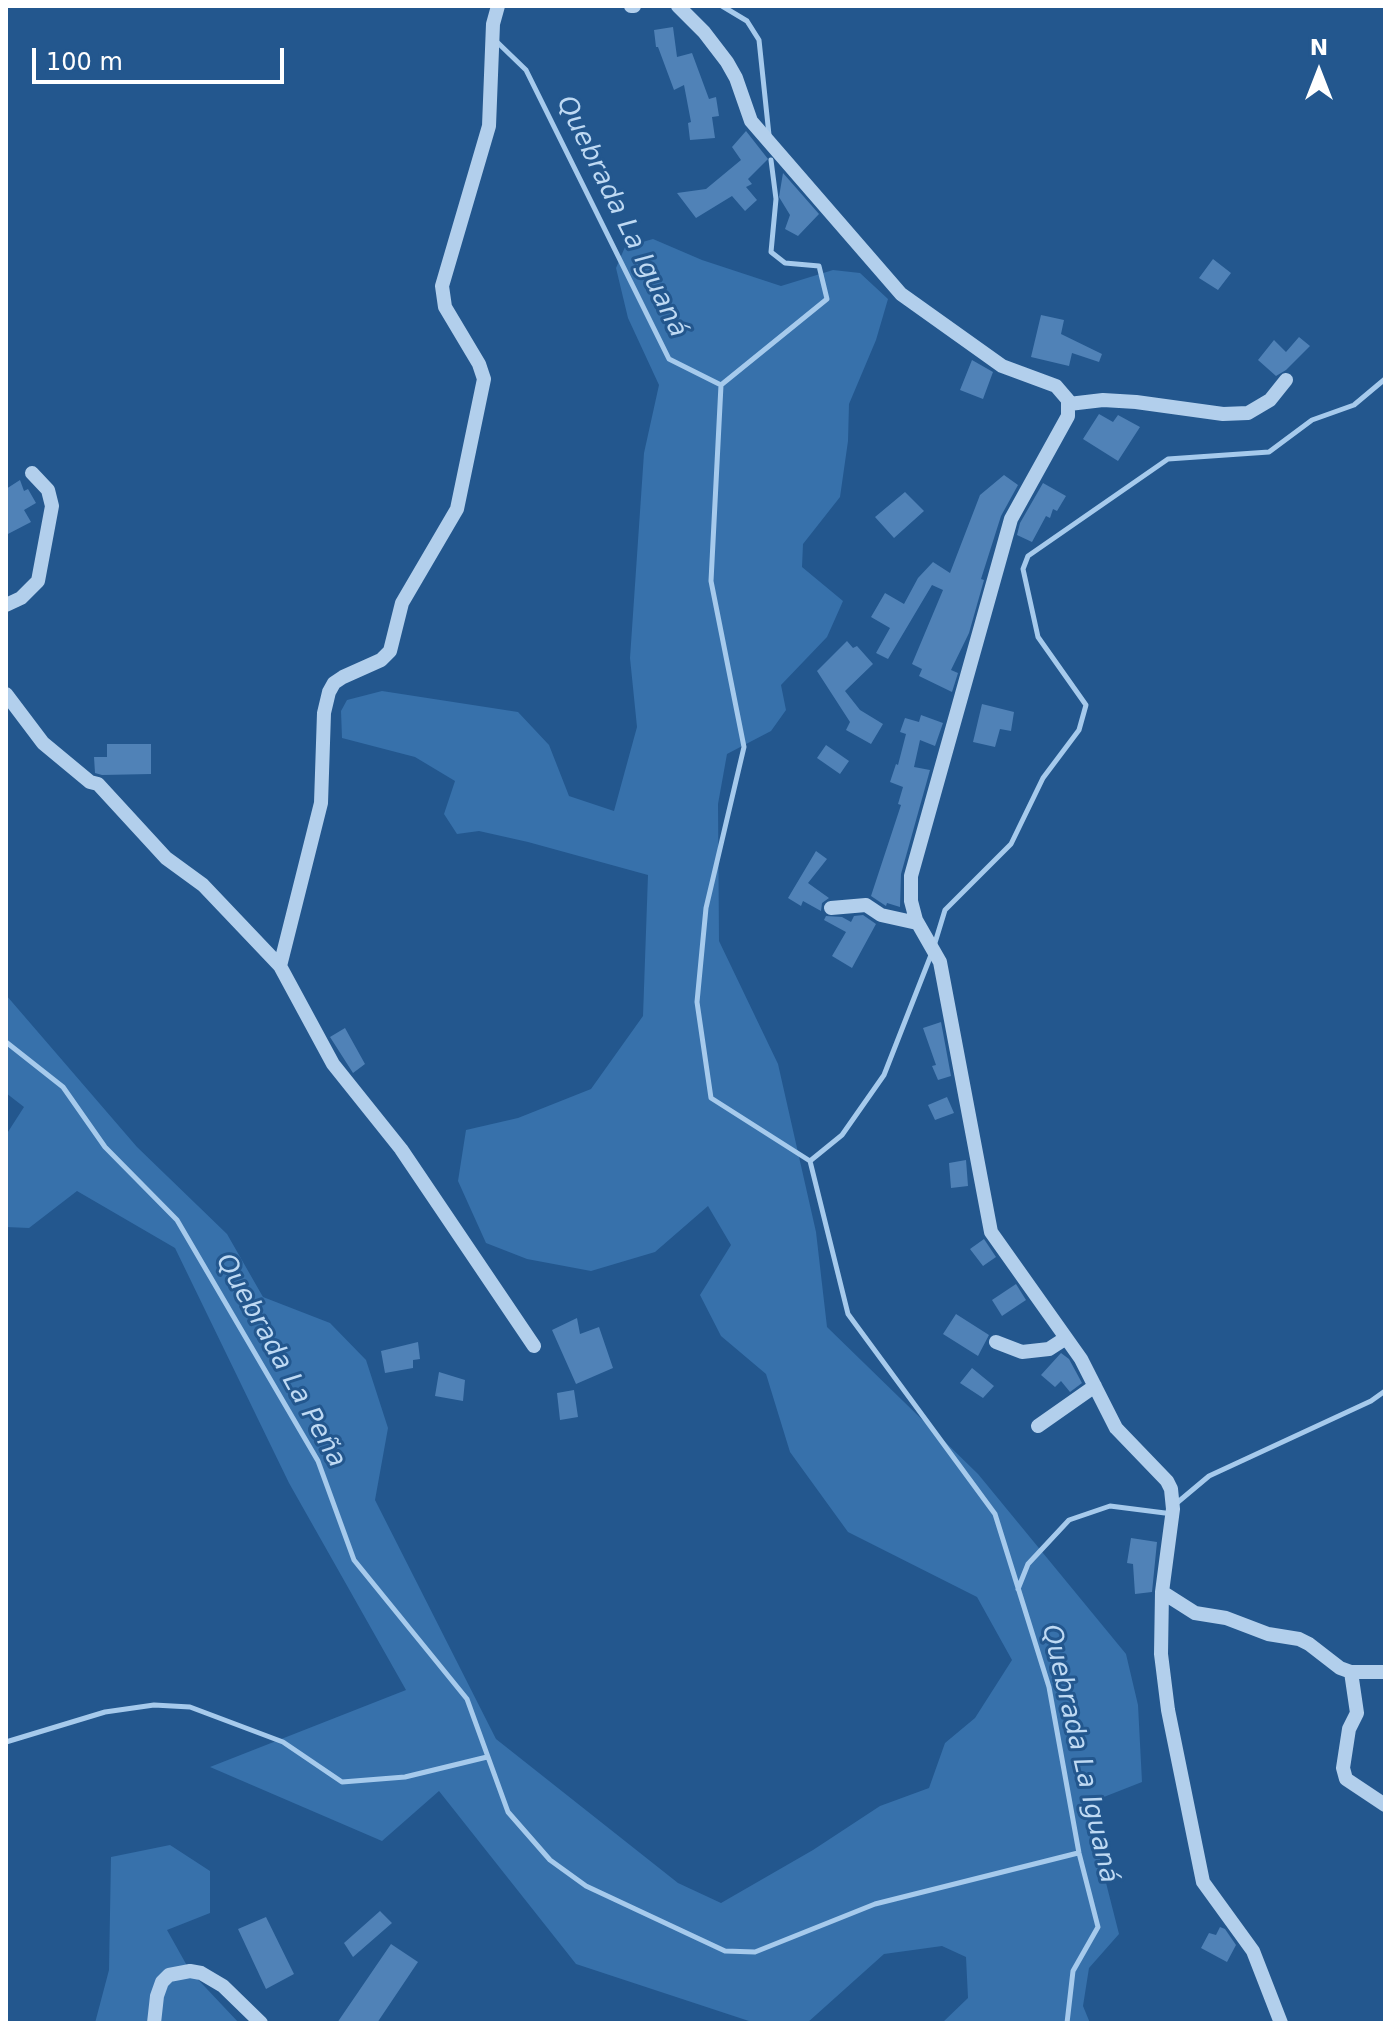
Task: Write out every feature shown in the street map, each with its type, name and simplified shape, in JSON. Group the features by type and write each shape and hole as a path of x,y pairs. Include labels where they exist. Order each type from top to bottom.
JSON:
{"street":[{"path":"280,966 321,803 324,713 329,692 334,683 381,660 390,651 402,603 457,509 484,379 479,364 441,296 489,126 493,24 498,6"},
{"path":"678,6 704,32 727,62 751,121 901,294 1002,366 1056,386 1063,391 1069,404 1068,416 1011,519 911,876 911,901 917,923 940,962 991,1232 1066,1338 1116,1428 1171,1489 1173,1509 1162,1592 1161,1654 1168,1710 1203,1882 1253,1951 1281,2023"},
{"path":"1069,404 1125,401 1223,414 1248,413 1270,400 1286,380"},
{"path":"6,605 30,590 38,581 41,566 52,497 32,473"},
{"path":"6,694 43,743 90,782 98,784 166,858 203,885 280,966 333,1064 401,1149 534,1346"},
{"path":"831,908 866,905 881,915 917,923"},
{"path":"996,1342 1022,1352 1049,1349 1066,1338"},
{"path":"1038,1426 1095,1386"},
{"path":"1162,1592 1195,1613 1236,1620 1268,1634 1299,1639 1340,1668 1351,1672 1385,1672"},
{"path":"1351,1672 1357,1713 1349,1729 1343,1768 1346,1779 1385,1805"},
{"path":"154,2023 162,1982 169,1975 190,1971 201,1973 223,1986 261,2023"}],"shaded area":[{"path":"653,239 702,260 781,286 833,270 860,273 888,299 876,340 849,404 848,441 840,497 803,544 802,567 843,601 827,637 781,685 786,710 771,731 727,754 718,804 719,941 778,1064 816,1232 827,1327 978,1474 1126,1654 1138,1705 1142,1782 1086,1804 1119,1934 1089,1968 1083,2006 1090,2023 942,2023 968,1998 966,1957 942,1946 884,1954 807,2023 755,2023 576,1964 439,1791 382,1841 210,1767 406,1690 289,1483 175,1248 77,1191 29,1228 6,1227 6,1135 24,1107 6,1093 6,995 137,1147 227,1234 263,1297 330,1323 366,1360 388,1428 375,1500 496,1739 678,1883 721,1903 813,1850 880,1806 929,1788 945,1743 975,1718 1012,1660 977,1597 848,1532 790,1452 766,1374 721,1336 700,1295 731,1245 708,1206 655,1252 591,1271 527,1259 486,1243 458,1181 466,1130 518,1118 591,1089 643,1016 648,875 479,831 457,834 444,814 455,781 415,757 342,738 341,711 347,700 382,691 518,712 549,745 569,796 614,811 637,727 630,658 644,453 659,385 628,318 616,268 625,247"},
{"path":"170,1845 210,1871 210,1913 167,1930 190,1971 239,2023 95,2023 109,1970 111,1857"}],"building":[{"path":"673,27 677,57 692,53 709,99 716,97 719,116 712,117 715,138 690,140 688,123 691,122 684,85 674,90 656,47 654,30"},
{"path":"746,131 768,159 748,179 752,184 746,187 757,200 745,211 732,196 696,218 677,193 706,189 741,160 732,147"},
{"path":"783,173 819,214 798,236 785,229 790,215 779,197"},
{"path":"1213,259 1231,273 1218,290 1199,278"},
{"path":"1041,315 1064,320 1061,334 1102,354 1099,362 1072,353 1069,366 1031,357"},
{"path":"1299,337 1310,346 1276,376 1258,360 1274,340 1286,352"},
{"path":"972,360 993,372 983,399 960,390"},
{"path":"1099,414 1113,422 1118,415 1140,427 1118,461 1083,439"},
{"path":"1004,475 1018,485 1001,516 981,579 984,580 969,633 951,670 958,673 952,692 919,676 922,669 912,664 943,590 932,585 888,659 876,653 890,628 871,617 885,593 904,604 918,578 933,562 950,573 980,495"},
{"path":"20,480 24,491 28,489 36,503 24,510 31,522 6,535 6,489"},
{"path":"1043,483 1066,496 1057,511 1053,509 1050,518 1046,516 1032,542 1017,535 1020,523"},
{"path":"905,492 924,511 894,538 875,517"},
{"path":"847,641 853,648 857,646 873,664 845,691 860,710 883,724 871,744 846,730 850,722 817,671"},
{"path":"982,704 1014,712 1011,731 1000,729 995,747 973,742"},
{"path":"921,715 943,723 935,746 920,740 914,767 930,770 901,874 900,907 887,903 886,906 871,896 901,805 898,804 903,787 890,782 906,734 900,732 905,718 919,722"},
{"path":"107,744 151,744 151,774 95,773 94,757 107,757"},
{"path":"826,745 849,761 840,774 817,758"},
{"path":"816,851 827,859 808,883 829,898 822,903 821,911 803,901 801,906 788,898"},
{"path":"863,915 876,924 852,968 832,956 846,932 824,920 826,916 842,917 851,922 854,916"},
{"path":"941,1022 951,1076 938,1080 923,1028"},
{"path":"345,1028 365,1064 353,1073 330,1037"},
{"path":"947,1097 954,1113 935,1120 928,1105"},
{"path":"966,1160 968,1186 951,1188 949,1163"},
{"path":"984,1239 996,1257 983,1266 970,1249"},
{"path":"1016,1284 1026,1300 1002,1316 992,1300"},
{"path":"956,1314 989,1335 978,1356 943,1334"},
{"path":"577,1318 580,1334 599,1327 613,1368 576,1384 552,1330"},
{"path":"418,1342 420,1359 413,1360 413,1368 385,1373 381,1351"},
{"path":"1061,1353 1069,1359 1082,1383 1070,1392 1061,1381 1055,1387 1041,1375"},
{"path":"972,1368 994,1386 983,1398 960,1383"},
{"path":"439,1372 465,1380 463,1401 435,1396"},
{"path":"574,1390 578,1417 560,1420 557,1393"},
{"path":"1131,1538 1157,1542 1152,1592 1135,1594 1133,1564 1127,1563"},
{"path":"380,1911 392,1923 353,1957 344,1943"},
{"path":"266,1917 294,1974 266,1989 238,1929"},
{"path":"1220,1927 1225,1929 1236,1945 1227,1962 1201,1948 1209,1933 1216,1935"},
{"path":"391,1944 418,1962 377,2023 337,2023"}],"waterway":[{"path":"722,6 747,21 759,40 769,135"},
{"name":"Quebrada La Iguaná","path":"496,41 526,70 669,359 721,385 711,581 744,747 706,908 697,1002 711,1098 810,1161 848,1314 995,1514 1049,1687 1079,1853 1098,1927 1073,1971 1067,2023"},
{"path":"721,385 827,299 819,266 785,263 771,252 776,199 771,160"},
{"path":"934,946 945,910 1011,844 1043,778 1079,730 1086,705 1038,637 1023,569 1028,556 1168,459 1269,452 1312,420 1354,405 1385,379"},
{"path":"810,1161 842,1135 884,1075 931,955"},
{"name":"Quebrada La Peña","path":"6,1042 63,1087 105,1147 177,1220 318,1461 354,1560 467,1699 508,1812 550,1860 586,1886 725,1951 755,1952 875,1904 1078,1853"},
{"path":"1178,1502 1209,1476 1371,1401 1385,1391"},
{"path":"1018,1589 1028,1564 1069,1520 1110,1506 1165,1513"},
{"path":"6,1742 105,1712 154,1705 190,1707 283,1742 342,1782 405,1777 487,1757"}]}
